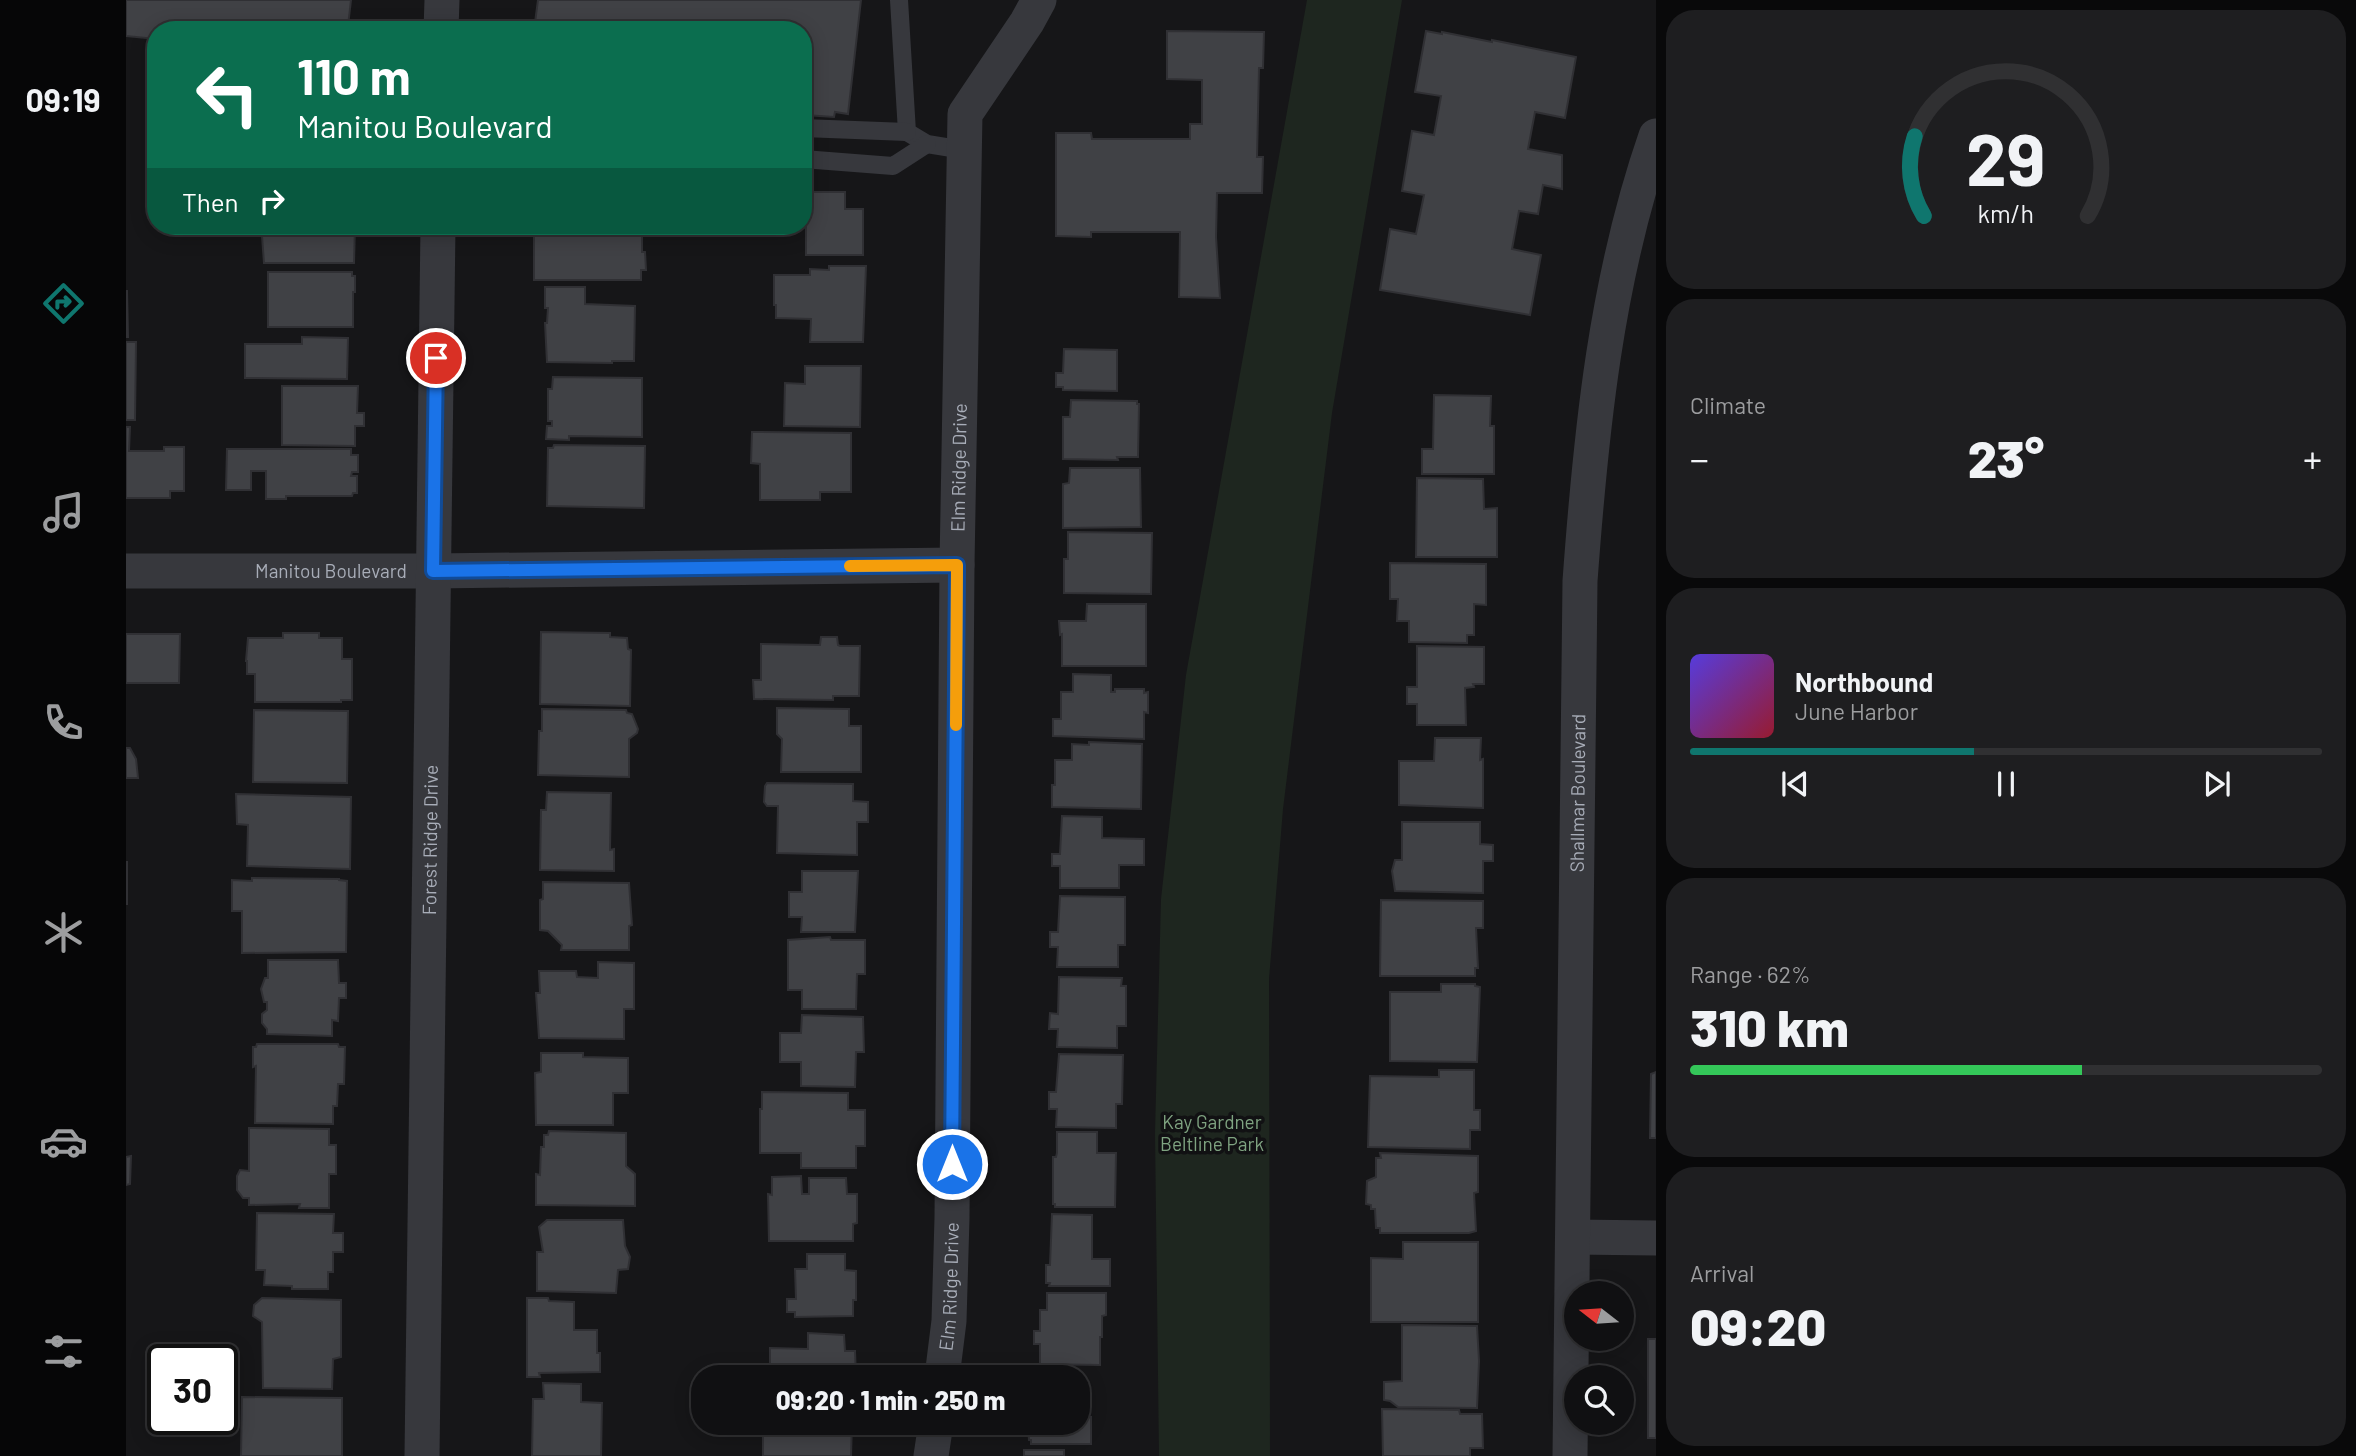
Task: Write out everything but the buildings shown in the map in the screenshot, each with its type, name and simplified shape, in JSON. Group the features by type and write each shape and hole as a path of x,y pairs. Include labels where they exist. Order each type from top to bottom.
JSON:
{"street":[{"path":"441,21 442,0"},
{"name":"Elm Ridge Drive","path":"943,1365 948,1321 952,1218 957,565 965,114 1039,0"},
{"name":"Shallmar Boulevard","path":"1570,1456 1580,582 1588,469 1600,369 1616,285 1656,136"},
{"name":"Forest Ridge Drive","path":"422,1456 438,235"},
{"name":"Manitou Boulevard","path":"126,570 433,571 957,565"},
{"path":"1573,1237 1656,1238"},
{"path":"931,1456 934,1435"}],"lane":[{"path":"899,0 907,132"},
{"path":"812,128 907,132 927,144 964,150"},
{"path":"812,160 893,166 927,144"}],"green space":[{"name":"Kay Gardner Beltline Park","path":"1307,0 1402,0 1332,413 1283,809 1269,979 1270,1456 1159,1456 1155,1133 1161,899 1186,675"}],"slow traffic":[{"path":"850,566 957,565 956,725"}],"route":[{"path":"436,358 433,571 957,565 952,1164"}]}
